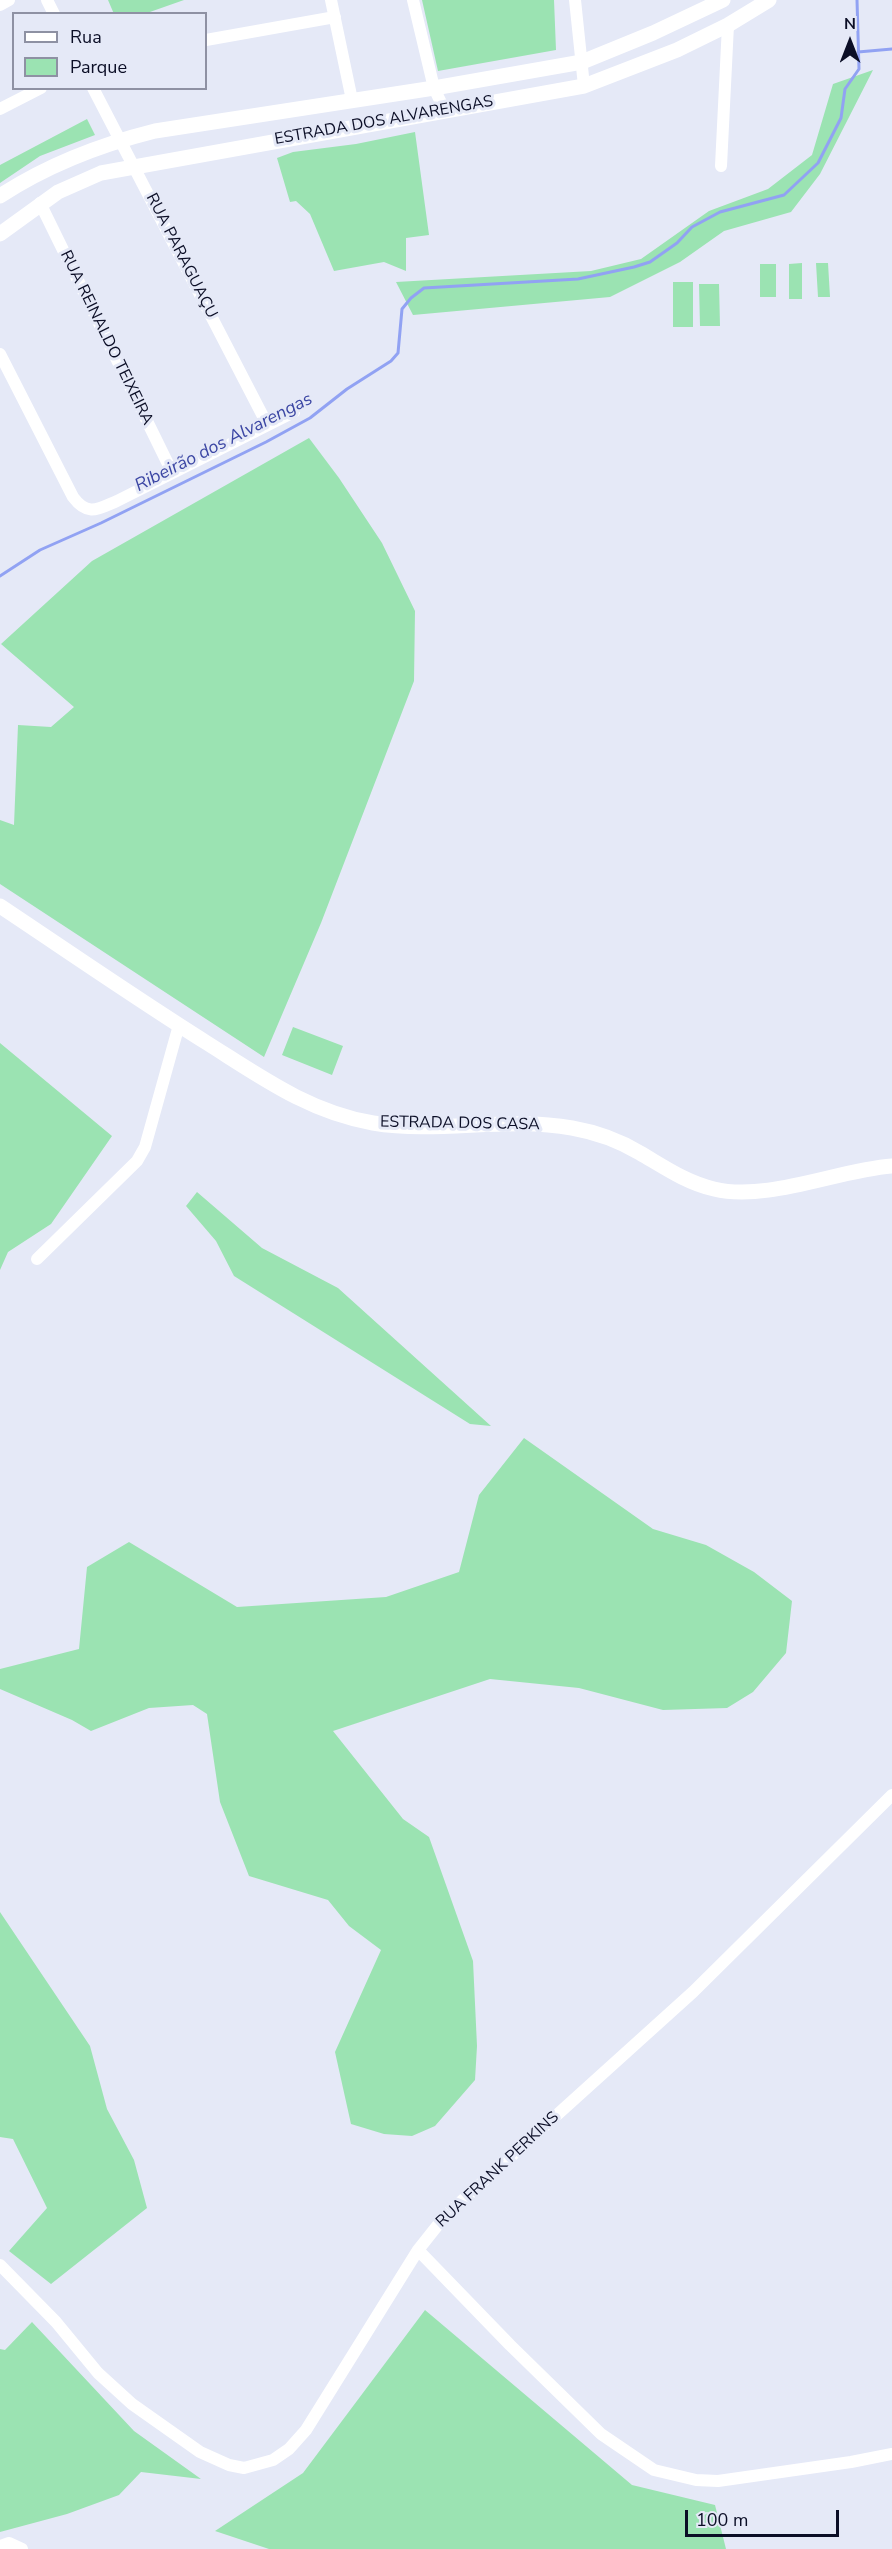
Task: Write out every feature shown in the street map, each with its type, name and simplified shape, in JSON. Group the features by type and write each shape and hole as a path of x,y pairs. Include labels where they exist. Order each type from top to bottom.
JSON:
{"main road":[{"name":"ESTRADA DOS ALVARENGAS","path":"0,196 49,166 118,141 193,124 434,88 582,62 653,33 723,0"},
{"name":"ESTRADA DOS ALVARENGAS","path":"0,234 58,192 101,173 134,165 584,86 677,50 728,25 769,0"},
{"name":"ESTRADA DOS CASA","path":"0,906 179,1025 307,1104 343,1117 373,1123 421,1127 529,1124 573,1128 627,1146 680,1176 718,1190 736,1191 792,1186 873,1167 892,1166"}],"street":[{"path":"0,5 9,0"},
{"path":"331,0 352,100"},
{"path":"413,0 434,88 445,111"},
{"path":"574,0 584,86"},
{"path":"207,40 335,17"},
{"path":"720,166 728,25"},
{"path":"0,109 37,90"},
{"name":"RUA PARAGUAÇU","path":"94,90 118,141 134,165 267,424"},
{"name":"RUA REINALDO TEIXEIRA","path":"40,203 172,472"},
{"path":"0,354 73,497 80,507 94,510 294,412"},
{"path":"37,1259 137,1161 145,1147 179,1025"},
{"name":"RUA FRANK PERKINS","path":"0,2265 56,2322 98,2373 132,2404 200,2452 229,2465 244,2468 273,2460 289,2450 306,2430 418,2250 445,2216 693,1992 892,1795"},
{"path":"418,2250 601,2434 654,2470 696,2480 718,2481 892,2454"},
{"path":"0,2546 9,2543 22,2549"}],"green space":[{"path":"108,0 184,0 150,12 113,12"},
{"path":"422,0 554,0 556,50 438,71"},
{"path":"873,70 820,174 791,212 724,231 680,262 610,297 413,315 396,282 591,271 641,259 709,211 768,189 812,155 833,84"},
{"path":"87,119 95,135 40,156 0,183 0,165"},
{"path":"415,132 429,235 406,238 406,271 384,262 334,271 310,214 296,201 290,202 277,158 293,152 356,144"},
{"path":"802,263 802,299 789,299 789,264"},
{"path":"816,263 828,263 830,297 818,297"},
{"path":"760,264 776,264 776,297 760,297"},
{"path":"673,282 693,282 693,327 673,327"},
{"path":"699,284 719,284 720,326 700,326"},
{"path":"309,438 382,543 415,611 414,681 321,923 264,1057 0,884 0,820 14,825 18,725 51,727 74,707 1,644 92,561"},
{"path":"293,1027 343,1046 332,1075 282,1055"},
{"path":"0,1043 112,1136 51,1224 8,1252 0,1270"},
{"path":"197,1192 262,1248 338,1288 491,1426 470,1424 234,1276 216,1241 186,1206"},
{"path":"524,1438 653,1529 706,1545 754,1572 792,1601 786,1653 753,1692 727,1708 663,1710 579,1688 490,1679 333,1731 403,1819 429,1837 473,1961 477,2046 475,2080 435,2126 412,2136 384,2134 351,2124 335,2052 381,1950 349,1926 328,1900 249,1876 220,1802 207,1714 193,1705 149,1708 91,1731 72,1720 0,1689 0,1669 79,1649 87,1567 129,1542 237,1607 386,1597 459,1572 479,1495"},
{"path":"0,1912 90,2046 107,2109 134,2160 147,2208 51,2284 9,2251 47,2208 13,2139 0,2137"},
{"path":"425,2310 632,2485 715,2505 726,2549 269,2549 215,2531 303,2473"},
{"path":"32,2322 134,2431 201,2479 141,2472 119,2495 67,2514 0,2532 0,2349 5,2350"}],"waterway":[{"name":"Ribeirão dos Alvarengas","path":"0,576 40,550 101,523 310,418 347,389 391,361 398,353 402,309 424,288 578,279 634,267 650,262 677,243 692,227 720,212 784,195 818,163 841,118 845,89 859,69 857,0"},
{"path":"858,52 892,49"}]}
